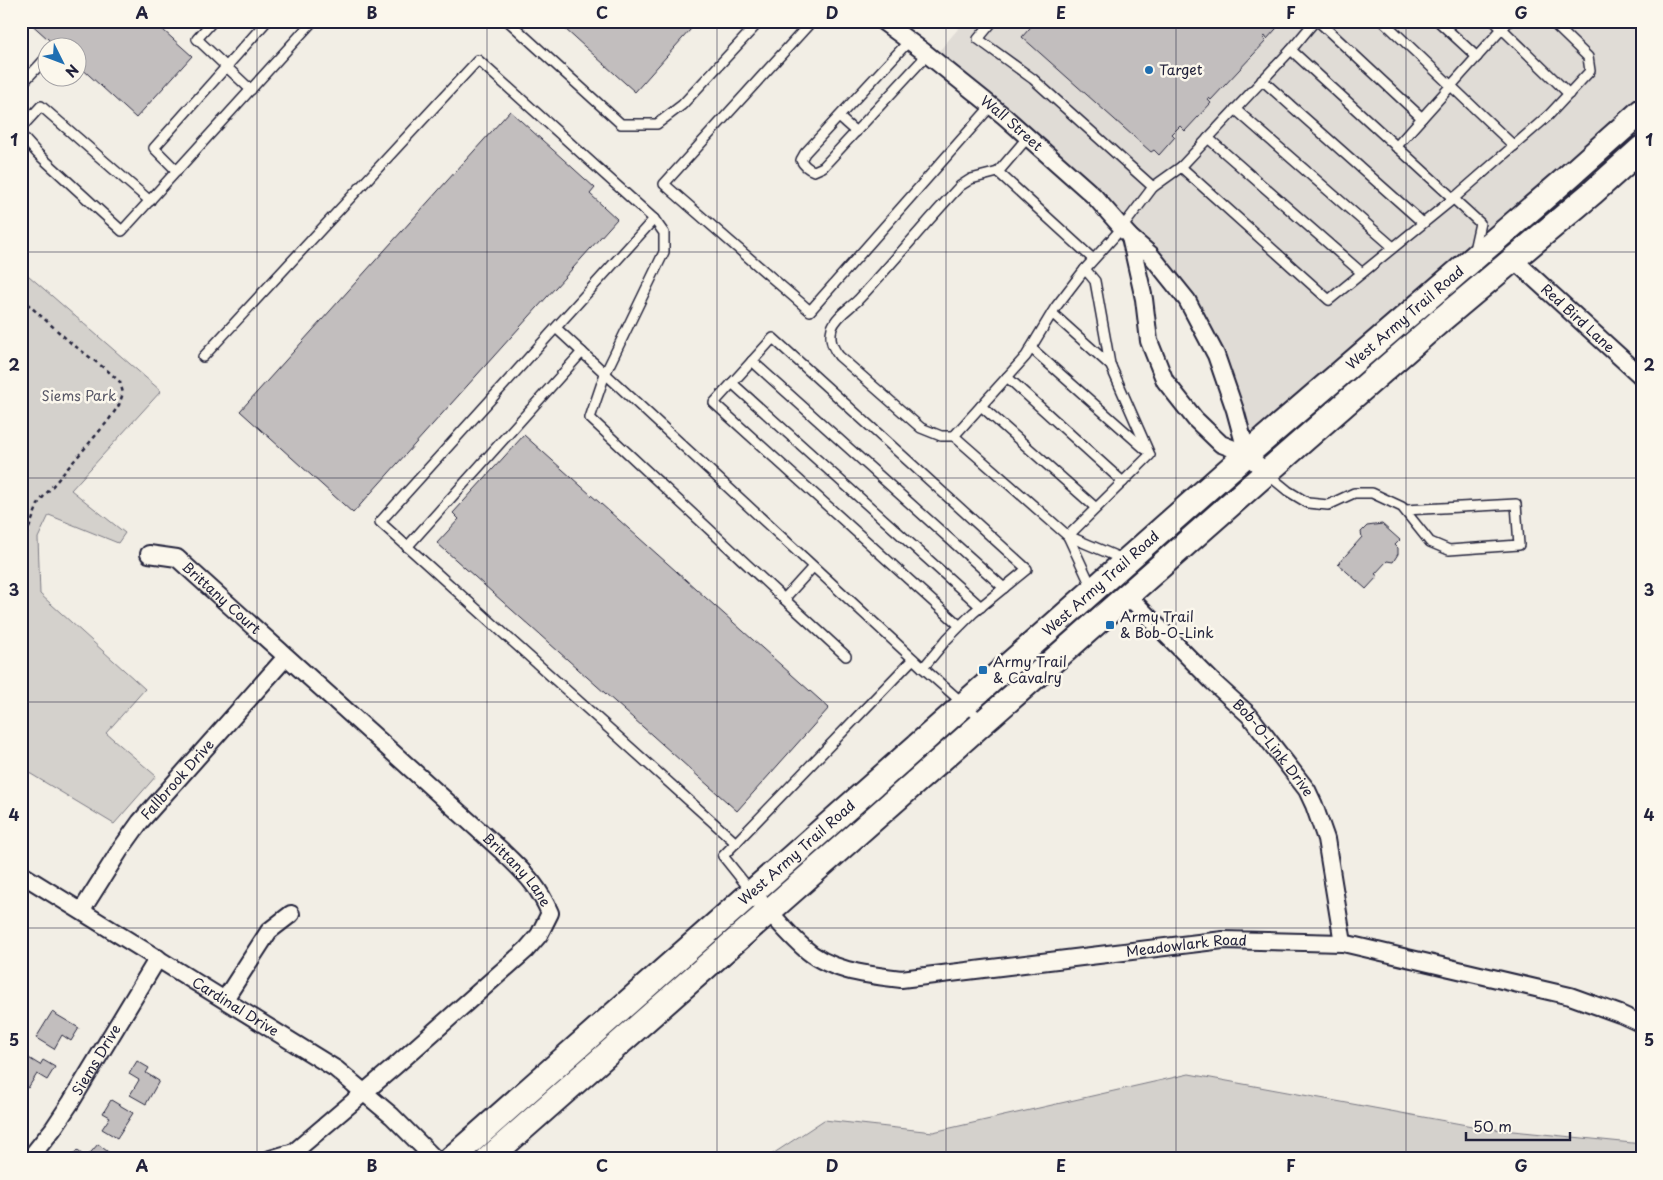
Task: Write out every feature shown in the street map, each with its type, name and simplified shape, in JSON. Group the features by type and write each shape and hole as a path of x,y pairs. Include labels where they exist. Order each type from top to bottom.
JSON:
{"main road":[{"name":"West Army Trail Road","path":"450,1159 753,893 1246,454 1642,111"},
{"name":"West Army Trail Road","path":"488,1159 1266,473 1642,148"}],"street":[{"name":"Wall Street","path":"882,21 927,54 1028,137 1094,196 1126,232 1150,254 1186,300 1216,355 1235,410 1246,454"},
{"name":"Wall Street","path":"1126,232 1144,299 1149,341 1165,381 1195,419 1221,444 1246,454 1266,473"},
{"name":"Red Bird Lane","path":"1513,259 1642,377"},
{"name":"Brittany Court","path":"149,554 177,558 286,657"},
{"name":"Bob-O-Link Drive","path":"1127,595 1213,682 1249,715 1301,779 1314,805 1326,838 1343,943"},
{"name":"Fallbrook Drive","path":"82,910 140,822 286,657"},
{"name":"Brittany Lane","path":"286,657 532,880 541,893 550,913 539,935 513,962 363,1092"},
{"name":"Cardinal Drive","path":"21,874 336,1069 392,1116 435,1159"},
{"name":"Meadowlark Road","path":"753,893 804,949 829,964 866,975 901,980 1223,940 1343,943 1570,996 1642,1024"},
{"path":"225,999 269,931 291,914"},
{"name":"Siems Drive","path":"29,1159 53,1129 71,1102 158,958"},
{"path":"270,1159 294,1152 363,1092"}],"lane":[{"path":"212,21 197,39 250,90"},
{"path":"177,171 154,148 267,21"},
{"path":"21,136 122,231 313,21"},
{"path":"508,21 621,124 657,124 682,105 760,21"},
{"path":"812,21 664,184 810,311 991,106"},
{"path":"993,21 978,39 1033,79 1153,187"},
{"path":"954,436 1026,356 1052,314 1084,269 1093,259 1126,232 1153,187 1181,167 1316,21 1422,118"},
{"path":"1383,21 1514,146"},
{"path":"1438,21 1477,57"},
{"path":"1494,21 1569,94"},
{"path":"1396,147 1508,21"},
{"path":"1181,167 1329,300 1453,199 1514,146 1549,115 1590,71 1588,58 1551,21"},
{"path":"909,41 805,153 801,160 808,169 814,172 823,167 927,54"},
{"path":"1291,50 1480,223 1471,260"},
{"path":"203,357 478,60 654,219 664,233 664,252 605,374 590,418 846,656"},
{"path":"21,85 38,67"},
{"path":"1262,80 1423,223"},
{"path":"21,128 41,106 150,201"},
{"path":"1235,109 1393,247"},
{"path":"839,117 856,132"},
{"path":"1028,137 998,172 977,177 960,186 857,301 837,320 830,339 839,356 920,428 940,436 954,436 1068,536 1126,561"},
{"path":"1208,138 1362,273"},
{"path":"998,172 1093,259"},
{"path":"654,219 380,522 736,843"},
{"path":"1068,536 1150,455 1110,366 1095,282 1084,269"},
{"path":"1052,314 1110,366"},
{"path":"556,328 913,660 983,721"},
{"path":"923,668 960,626 1026,569 773,338 714,403 960,626"},
{"path":"1031,348 1148,451"},
{"path":"407,547 582,352"},
{"path":"752,361 1004,588"},
{"path":"1007,377 1123,482"},
{"path":"732,383 981,607"},
{"path":"981,406 1096,508"},
{"path":"1266,473 1288,491 1308,503 1328,505 1354,493 1372,493 1402,507 1430,542 1449,550 1519,545 1516,504 1405,510"},
{"path":"1068,536 1093,590"},
{"path":"784,598 813,567"},
{"path":"753,893 723,856 913,660"}],"path":[{"path":"21,298 70,343 120,382 123,393 119,406 108,421 39,502 21,549"}],"shaded area":[{"path":"965,21 1642,21 1642,98 1251,441 1233,387 1203,309 1099,190 939,51"}],"green space":[{"name":"Siems Park","path":"21,269 161,391 71,490 125,533 118,543 49,515 38,538 40,594 145,689 106,733 156,776 114,824 21,768"},
{"path":"1189,1074 1483,1128 1642,1144 1642,1159 765,1159 824,1120 933,1132"}],"building":[{"path":"28,21 153,21 192,56 136,118 88,74 88,38 47,38"},
{"path":"572,21 698,21 635,92 565,29"},
{"name":"Target","path":"1036,21 1283,21 1267,39 1265,36 1263,38 1266,41 1211,100 1209,98 1208,100 1211,103 1185,131 1180,126 1172,134 1175,137 1159,155 1154,150 1151,152 1022,37"},
{"path":"510,111 595,188 590,194 617,219 353,513 240,411"},
{"path":"524,435 829,708 737,811 437,543 459,519 453,513"},
{"path":"1382,524 1400,540 1395,545 1398,548 1398,554 1393,562 1387,561 1375,574 1378,576 1366,589 1338,564 1362,537 1361,532 1367,526"},
{"path":"52,1012 79,1028 71,1041 62,1035 54,1049 36,1038"},
{"path":"27,1057 40,1065 43,1060 55,1067 47,1080 37,1074 28,1088 21,1084 21,1066"},
{"path":"137,1061 149,1068 146,1073 159,1081 146,1104 130,1095 139,1080 129,1074"},
{"path":"111,1100 133,1113 117,1138 102,1129 110,1117 103,1113"},
{"path":"98,1144 112,1155 109,1159 70,1159 77,1150 86,1158"}],"place":[{"name":"Target","path":"1149,70"},
{"name":"Army Trail & Bob-O-Link","path":"1110,625"},
{"name":"Army Trail & Cavalry","path":"983,670"}]}
